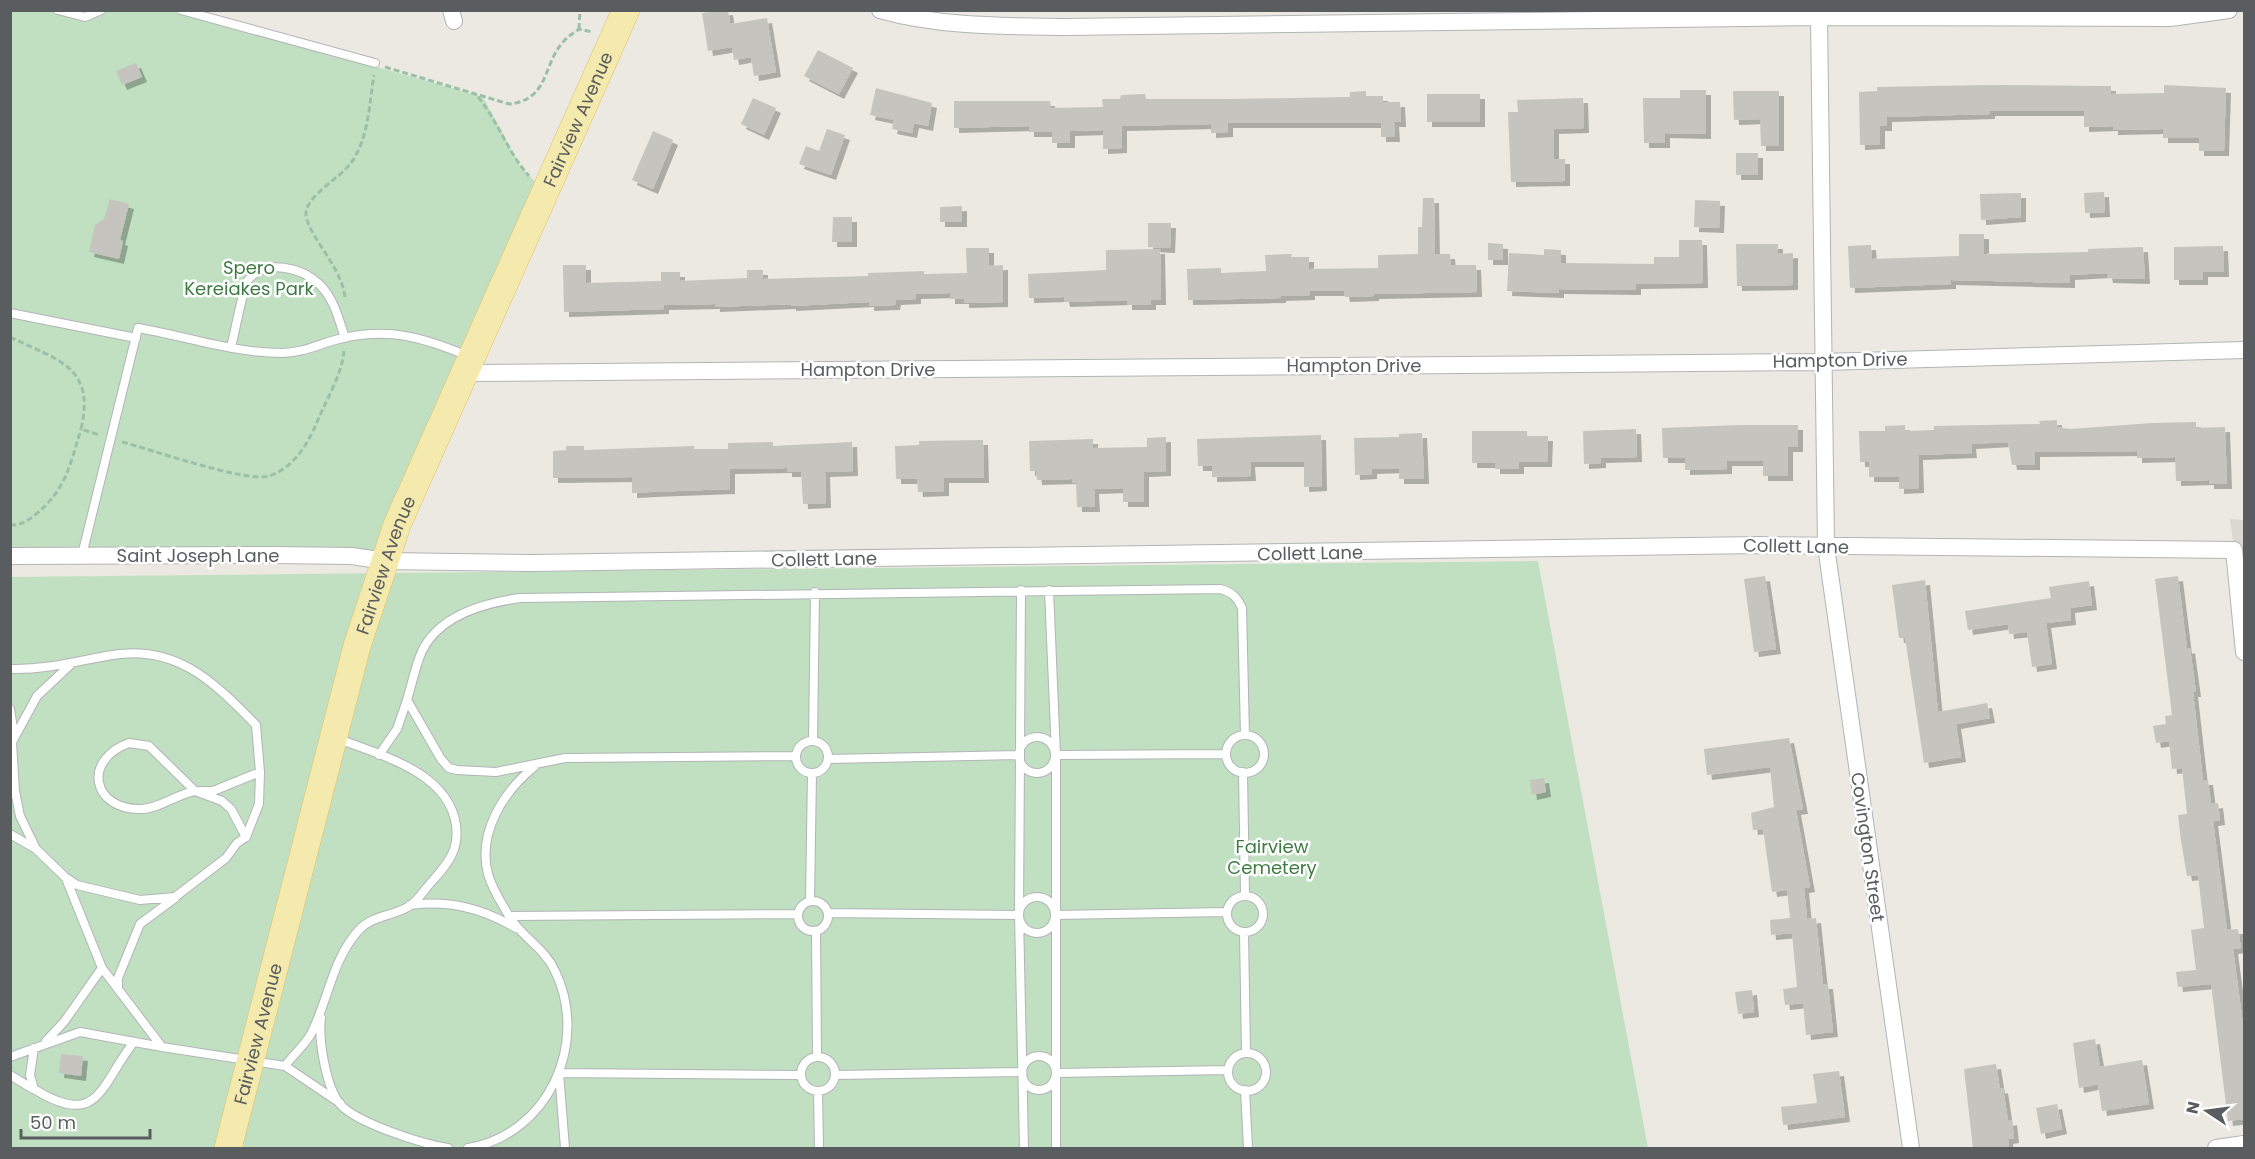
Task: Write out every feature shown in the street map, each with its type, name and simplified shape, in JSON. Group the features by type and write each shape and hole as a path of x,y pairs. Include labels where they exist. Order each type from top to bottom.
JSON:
{"main road":[{"name":"Fairview Avenue","path":"228,1149 357,646 400,516 626,10"}],"street":[{"path":"880,10 903,17 927,15 991,26 1066,19 1819,17 2058,13 2170,18 2229,10"},
{"name":"Covington Street","path":"1819,17 1826,546 1911,1149"},
{"name":"Hampton Drive","path":"467,365 1822,362 2244,350"},
{"name":"Collett Lane","path":"385,561 532,563 1826,546 2238,555"},
{"path":"2238,555 2244,652"},
{"name":"Saint Joseph Lane","path":"10,556 352,556 385,561"},
{"path":"2216,1149 2244,1144"}],"lane":[{"path":"58,10 85,17 101,10"},
{"path":"181,10 375,63"},
{"path":"231,346 242,310 243,290 249,278 272,266 298,271 320,284 335,307 345,338"},
{"path":"10,313 136,338"},
{"path":"82,555 138,328 231,346 282,353 306,351 345,338 383,332 426,339 467,365"},
{"path":"379,755 397,729 420,658 433,633 453,619 502,601 531,597 1220,589 1230,592 1238,599 1244,620 1245,735"},
{"path":"1022,590 1019,915 1024,1149"},
{"path":"1049,590 1056,756 1056,1149"},
{"path":"813,740 815,592"},
{"path":"10,669 70,664 108,655 155,654 191,667 223,691 256,725 260,772 259,804 246,837 237,843 226,858 140,924 118,981 121,995"},
{"path":"36,849 18,808 12,742 37,696 70,664"},
{"path":"407,700 448,768 496,772 523,768 541,761 565,758 795,756"},
{"path":"10,709 14,722 10,754"},
{"path":"1245,735 1259,741 1263,752 1258,767 1244,772 1233,768 1226,754 1232,741 1245,735"},
{"path":"1037,736 1050,742 1056,756 1050,767 1039,773 1023,767 1019,755 1024,742 1037,736"},
{"path":"334,738 379,755 427,779 448,801 456,824 456,843 452,858 410,905"},
{"path":"813,740 825,746 828,759 821,770 812,773 800,768 795,756 799,746 813,740"},
{"path":"246,837 231,809 222,801 195,791 156,751 140,743 129,743 115,749 104,760 98,774 99,788 108,800 136,809 151,807 177,795 195,791 213,791 260,772"},
{"path":"1056,756 1226,754"},
{"path":"828,759 1019,755"},
{"path":"516,928 492,886 487,872 487,843 498,808 506,795 541,761"},
{"path":"1244,772 1245,895"},
{"path":"810,900 812,773"},
{"path":"10,834 36,849 76,885 140,900 175,897"},
{"path":"65,877 75,896 102,968 162,1047"},
{"path":"1245,895 1257,900 1263,916 1256,928 1244,932 1231,926 1227,912 1234,899 1245,895"},
{"path":"1034,897 1048,901 1055,915 1050,927 1039,933 1026,930 1019,915 1025,901 1034,897"},
{"path":"816,931 801,926 798,914 802,905 810,900 820,902 828,913"},
{"path":"285,1066 309,1038 346,947 358,930 371,920 410,905 455,904 488,913 516,928 542,951 553,967 560,982 568,1035 559,1073 546,1098 525,1123 492,1142 468,1149"},
{"path":"1055,915 1227,912"},
{"path":"828,913 1019,915"},
{"path":"816,931 825,925 828,913"},
{"path":"509,915 798,914"},
{"path":"816,931 817,1057"},
{"path":"1244,932 1246,1053"},
{"path":"44,1043 64,1022 102,968"},
{"path":"324,1001 320,1037 327,1072 340,1103"},
{"path":"10,1057 80,1032 285,1066 371,1124 447,1149"},
{"path":"10,1075 58,1103 72,1105 87,1102 103,1092 122,1056 134,1041"},
{"path":"34,1048 30,1075 34,1089"},
{"path":"1246,1053 1260,1059 1265,1072 1259,1086 1245,1090 1233,1085 1228,1070 1236,1057 1246,1053"},
{"path":"1040,1056 1051,1061 1056,1073 1051,1086 1038,1090 1026,1085 1022,1072 1028,1060 1040,1056"},
{"path":"817,1057 830,1062 835,1075 830,1087 818,1091 808,1088 801,1075 806,1063 817,1057"},
{"path":"1056,1073 1228,1070"},
{"path":"835,1075 1022,1072"},
{"path":"559,1073 801,1075"},
{"path":"559,1073 565,1149"},
{"path":"1245,1090 1248,1149"},
{"path":"818,1091 819,1149"}],"path":[{"path":"579,29 580,10"},
{"path":"477,95 492,114 519,166 546,193"},
{"path":"10,525 22,525 53,501 66,479 81,429"}],"shaded area":[{"path":"2230,519 2244,520 2244,623 2234,550"}],"green space":[{"name":"Spero Kereiakes Park","path":"11,11 179,11 483,97 520,166 546,193 385,561 11,555"},
{"name":"Fairview Cemetery","path":"1538,561 1648,1148 11,1148 11,577"}],"building":[{"path":"728,10 730,24 767,18 776,72 754,76 751,57 734,60 732,47 708,51 702,13"},
{"path":"818,50 853,68 839,94 804,76"},
{"path":"136,63 142,77 122,85 116,71"},
{"path":"2164,85 2226,88 2224,151 2199,151 2199,138 2163,138 2163,129 2113,130 2113,126 2084,127 2084,111 1990,111 1990,114 1887,117 1887,126 1880,126 1880,144 1860,145 1859,92 1877,91 1877,87 2111,86 2111,94 2164,93"},
{"path":"876,88 932,103 928,126 914,123 912,133 892,129 894,120 870,115"},
{"path":"1680,90 1706,90 1706,134 1665,133 1665,143 1644,143 1643,98 1680,98"},
{"path":"1366,91 1366,96 1383,96 1383,102 1400,102 1401,122 1394,122 1395,137 1381,137 1381,123 1228,123 1228,132 1211,133 1211,124 1122,126 1122,148 1103,149 1103,130 1070,131 1070,143 1052,143 1052,132 1029,132 1029,126 954,128 954,101 1050,101 1051,108 1103,107 1102,99 1120,99 1121,95 1145,94 1146,99 1350,97 1350,92"},
{"path":"1733,91 1779,91 1779,146 1761,146 1760,119 1734,120"},
{"path":"1427,94 1480,94 1480,122 1427,122"},
{"path":"753,98 776,108 764,135 741,124"},
{"path":"1583,98 1584,128 1554,129 1554,159 1565,159 1565,181 1511,182 1508,112 1518,112 1517,100"},
{"path":"827,129 845,135 831,175 799,164 806,146 819,151"},
{"path":"653,131 673,140 653,189 632,180"},
{"path":"1736,153 1758,153 1758,175 1736,175"},
{"path":"2104,192 2105,212 2085,213 2084,193"},
{"path":"2021,193 2021,217 1981,220 1980,194"},
{"path":"1423,198 1434,198 1435,254 1450,254 1451,265 1476,265 1477,292 1374,294 1374,296 1345,297 1344,291 1310,291 1310,295 1281,296 1281,298 1188,300 1187,269 1221,268 1221,273 1266,271 1265,255 1292,254 1291,257 1309,257 1309,269 1378,268 1378,255 1418,254 1418,227 1422,227"},
{"path":"110,199 129,204 120,240 123,241 119,259 89,252 95,225 104,219"},
{"path":"1695,200 1720,201 1719,228 1694,227"},
{"path":"962,206 962,222 940,222 940,207"},
{"path":"833,217 852,217 852,242 832,242"},
{"path":"1148,223 1171,223 1170,248 1148,247"},
{"path":"1959,234 1984,234 1984,254 2088,252 2088,249 2143,247 2145,279 2108,278 2107,273 2070,275 2070,283 1951,280 1951,284 1850,288 1848,246 1871,245 1872,259 1959,256"},
{"path":"1679,240 1702,240 1703,283 1636,284 1636,290 1559,289 1559,293 1507,291 1509,253 1544,255 1544,249 1561,250 1561,263 1654,264 1654,257 1679,257"},
{"path":"1488,243 1503,244 1503,260 1488,260"},
{"path":"1736,244 1778,244 1778,254 1793,253 1793,285 1737,286"},
{"path":"2223,246 2224,272 2203,272 2203,280 2174,280 2174,247"},
{"path":"966,248 989,248 989,266 1003,265 1003,302 964,303 964,299 950,299 950,293 916,294 916,299 896,300 895,305 869,306 869,302 791,306 791,304 715,307 715,304 664,305 664,309 564,312 563,265 586,265 586,283 661,281 661,272 680,272 680,281 747,278 747,270 763,270 763,279 868,276 868,273 924,271 924,274 967,273"},
{"path":"1160,249 1161,300 1151,300 1151,305 1127,305 1127,300 1065,302 1064,297 1029,298 1028,274 1106,270 1106,250"},
{"path":"2057,420 2057,427 2070,429 2196,422 2196,428 2225,427 2227,484 2209,484 2209,480 2176,481 2175,457 2137,458 2137,451 2035,452 2035,465 2012,465 2008,442 1971,444 1972,453 1918,455 1919,488 1899,489 1899,477 1869,477 1869,462 1860,462 1859,431 1885,431 1885,426 1905,425 1905,431 1934,430 1934,426 2040,424 2039,421"},
{"path":"1798,425 1798,447 1788,447 1788,476 1763,476 1763,461 1727,461 1727,469 1685,470 1685,458 1663,458 1662,428"},
{"path":"1636,429 1637,457 1601,458 1601,463 1584,464 1583,431"},
{"path":"1472,431 1527,431 1527,436 1548,436 1547,462 1519,462 1519,469 1495,469 1495,463 1472,463"},
{"path":"1422,433 1424,479 1399,479 1399,468 1372,469 1372,474 1355,475 1354,438 1399,437 1399,434"},
{"path":"1321,435 1322,486 1304,487 1304,462 1250,462 1251,476 1212,477 1212,466 1198,466 1197,439"},
{"path":"1166,437 1166,471 1144,472 1144,502 1123,502 1123,488 1094,489 1095,507 1077,507 1076,483 1072,483 1072,479 1037,480 1036,471 1030,471 1029,441 1093,439 1093,448 1147,447 1147,438"},
{"path":"983,440 984,478 944,478 944,491 918,492 917,479 896,479 895,446 919,445 919,441"},
{"path":"773,442 773,446 852,442 853,471 825,472 826,503 803,504 801,472 787,472 787,468 730,469 730,489 632,493 632,477 553,478 553,451 566,450 566,446 584,446 584,450 694,446 694,449 728,449 728,443"},
{"path":"1765,576 1776,649 1754,652 1744,579"},
{"path":"2178,576 2187,649 2190,648 2196,692 2193,692 2203,780 2208,780 2211,804 2218,803 2220,820 2213,821 2227,930 2238,929 2241,948 2233,949 2244,1032 2244,1119 2228,1121 2211,984 2178,987 2176,972 2196,970 2191,930 2204,928 2198,875 2187,876 2181,841 2178,815 2187,814 2182,768 2172,769 2169,741 2156,743 2153,726 2166,724 2165,716 2172,715 2155,579"},
{"path":"1925,580 1938,712 1987,703 1990,718 1956,724 1961,757 1924,763 1905,638 1899,638 1892,585"},
{"path":"2089,581 2092,605 2070,608 2071,620 2046,623 2052,664 2032,667 2027,632 2009,634 2008,624 1968,630 1965,611 2051,598 2049,587"},
{"path":"1789,738 1803,809 1796,810 1810,887 1804,888 1807,919 1816,918 1823,984 1828,984 1833,1032 1806,1035 1803,1003 1785,1005 1783,989 1797,987 1792,933 1771,935 1770,920 1790,918 1787,890 1772,892 1763,829 1753,830 1751,813 1774,807 1770,767 1707,775 1704,749"},
{"path":"1544,778 1546,792 1532,795 1530,780"},
{"path":"1752,990 1754,1012 1738,1014 1735,992"},
{"path":"2095,1039 2100,1067 2142,1060 2149,1104 2102,1111 2098,1084 2079,1088 2073,1043"},
{"path":"61,1054 83,1056 81,1076 59,1073"},
{"path":"1996,1064 2000,1089 2003,1088 2008,1121 2012,1120 2014,1138 2008,1139 2009,1149 1973,1149 1964,1069"},
{"path":"1839,1071 1845,1117 1783,1125 1781,1107 1817,1103 1813,1074"},
{"path":"2057,1104 2062,1129 2041,1134 2036,1108"}]}
